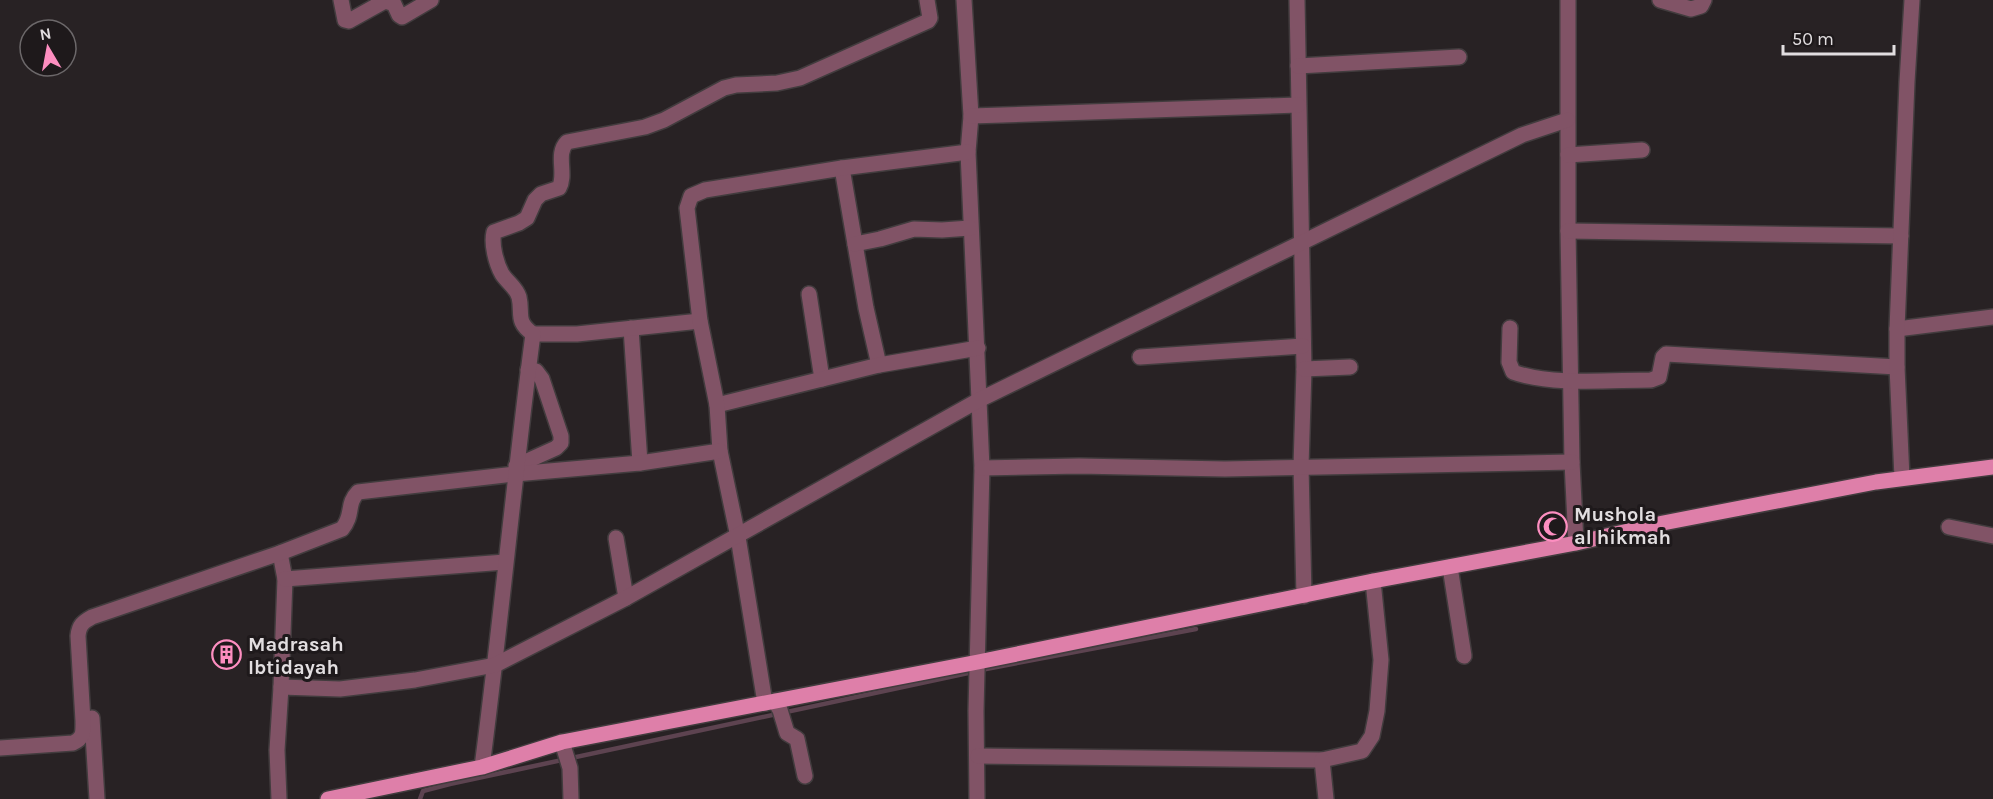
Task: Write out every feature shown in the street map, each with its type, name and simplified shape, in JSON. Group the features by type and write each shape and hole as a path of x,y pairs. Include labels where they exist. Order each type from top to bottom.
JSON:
{"main road":[{"path":"328,799 482,767 564,745 776,709 978,662 1373,581 1902,478 1993,467"}],"street":[{"path":"341,0 343,16 349,21 386,1 394,4 402,17 432,0"},
{"path":"700,321 577,334 533,334 525,328 520,317 519,297 516,290 502,273 493,236 499,229 527,218 535,200 541,194 559,188 563,181 561,161 564,145 572,141 645,127 664,120 724,88 736,85 777,83 800,78 928,21 930,18 927,0"},
{"path":"964,0 971,116 968,152 970,228 978,348 982,468 977,799"},
{"path":"1298,0 1300,242 1304,369 1300,466 1304,596"},
{"path":"1568,0 1568,231 1572,462 1576,543"},
{"path":"1660,0 1691,9 1701,6 1704,0"},
{"path":"1902,478 1897,329 1912,0"},
{"path":"1298,66 1459,57"},
{"path":"971,116 1298,105"},
{"path":"281,687 340,689 415,680 495,665 738,537 979,400 1522,135 1567,120"},
{"path":"1568,155 1642,150"},
{"path":"805,776 797,739 787,733 776,709 720,451 717,405 700,321 687,208 691,196 705,190 842,168 968,152"},
{"path":"842,168 879,365"},
{"path":"855,244 914,229 970,228"},
{"path":"1568,231 1901,236"},
{"path":"810,294 822,379"},
{"path":"1897,329 1993,316"},
{"path":"631,328 640,464"},
{"path":"1510,328 1509,362 1513,372 1536,378 1656,379 1659,377 1663,357 1666,354 1897,367"},
{"path":"482,767 533,334"},
{"path":"1140,357 1303,346"},
{"path":"717,405 879,365 978,348"},
{"path":"1304,369 1350,367"},
{"path":"516,470 561,443 561,436 542,379 536,371 528,370"},
{"path":"0,748 74,743 80,740 83,728 78,636 79,627 84,621 342,529 348,521 352,498 358,492 516,470 640,464 720,451"},
{"path":"982,468 1079,466 1224,469 1572,462"},
{"path":"1949,527 1993,536"},
{"path":"616,538 626,598"},
{"path":"279,799 277,750 285,579 280,553"},
{"path":"285,579 505,562"},
{"path":"1450,567 1464,656"},
{"path":"978,756 1322,760 1362,751 1372,736 1382,660 1373,581"},
{"path":"88,655 97,799"},
{"path":"564,745 570,768 571,799"},
{"path":"1322,760 1326,799"}],"waterway":[{"path":"981,670 1196,629"},
{"path":"420,799 423,791 450,784 973,672"}],"place":[{"name":"Mushola al hikmah","path":"1553,526"},
{"name":"Madrasah Ibtidayah","path":"227,655"}]}
